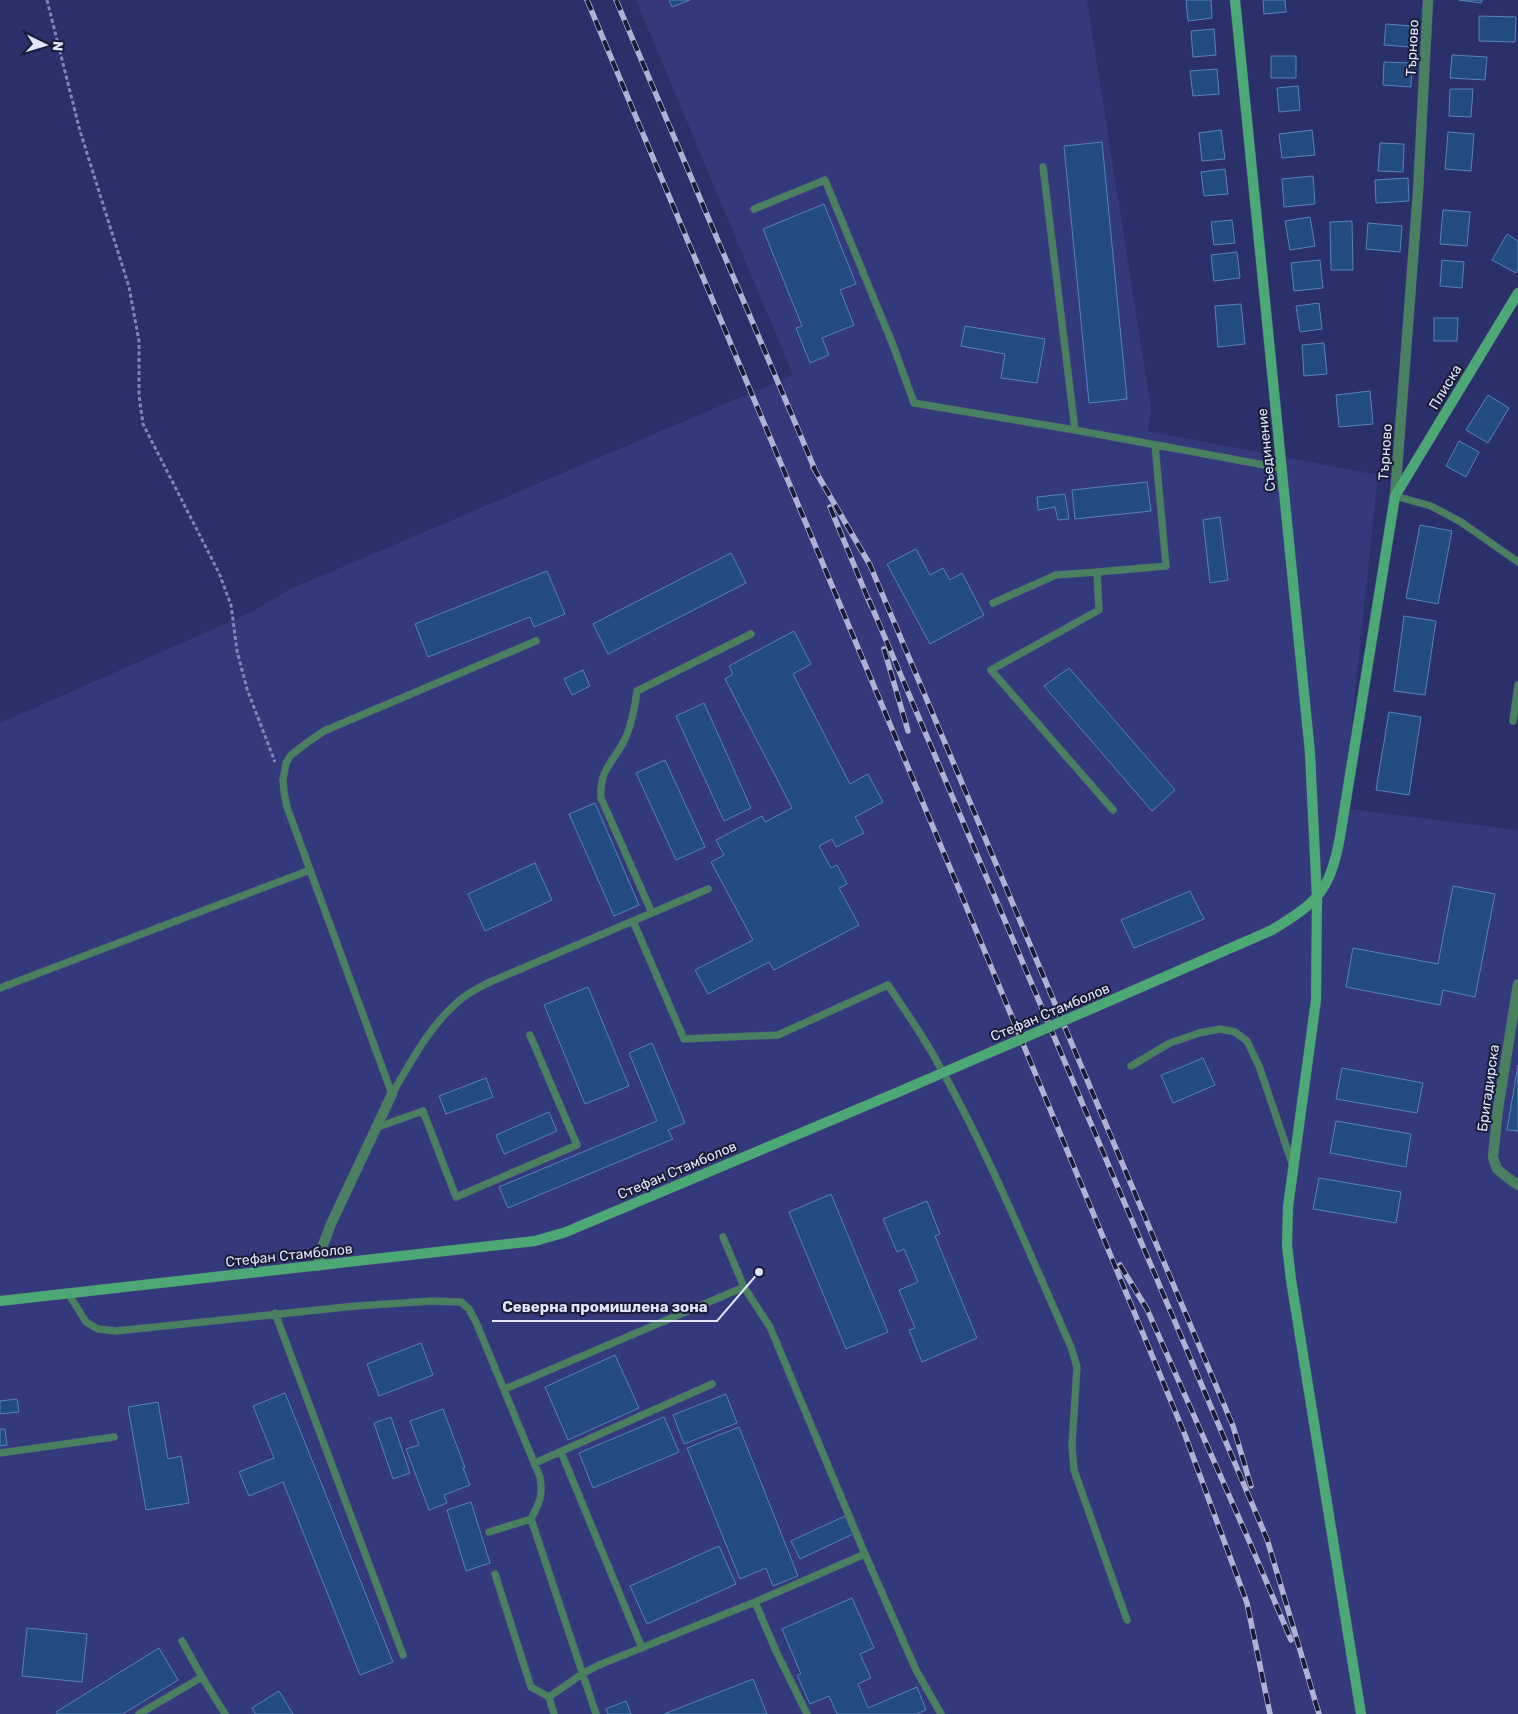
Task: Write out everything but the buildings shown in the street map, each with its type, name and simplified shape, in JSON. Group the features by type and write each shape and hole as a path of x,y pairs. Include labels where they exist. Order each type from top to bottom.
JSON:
{"street":[{"name":"Съединение","path":"1235,0 1310,753 1317,898 1316,1000 1288,1207 1287,1246 1362,1714"},
{"name":"Търново","path":"1317,898 1329,880 1338,850 1395,496 1418,192 1428,0"},
{"name":"Плиска","path":"1395,496 1518,293"},
{"name":"Стефан Стамболов","path":"0,1301 535,1241 566,1232 896,1093 1272,930 1298,914 1317,898"},
{"name":"Бригадирска","path":"1518,984 1498,1109 1493,1157 1497,1169 1518,1184"},
{"path":"318,1266 331,1224 392,1094"}],"lane":[{"path":"1043,167 1075,430"},
{"path":"754,209 825,180 914,403 1281,468"},
{"path":"993,603 1056,575 1166,566 1155,445"},
{"path":"1395,496 1431,506 1461,522 1518,562"},
{"path":"1097,572 1099,610 991,670 1113,810"},
{"path":"652,913 601,798 600,786 602,776 625,738 633,716 637,691 751,634"},
{"path":"392,1094 287,807 283,780 286,763 291,755 324,732 536,641"},
{"path":"1513,721 1518,685"},
{"path":"0,988 310,870"},
{"path":"392,1094 417,1051 440,1018 462,998 490,982 708,889"},
{"path":"633,921 684,1039 778,1035 888,985 930,1050 994,1171 1071,1347 1077,1367 1072,1445 1074,1470 1127,1620"},
{"path":"1131,1066 1170,1043 1199,1033 1220,1029 1235,1032 1247,1042 1259,1066 1294,1169"},
{"path":"378,1126 423,1111 456,1197 577,1145 530,1035"},
{"path":"723,1237 744,1287 770,1327 916,1670 941,1714"},
{"path":"505,1389 744,1287"},
{"path":"68,1293 86,1322 98,1330 116,1331 276,1313 432,1300 462,1302 469,1309 476,1322 505,1389 535,1463 542,1490 540,1502 531,1519 489,1532"},
{"path":"276,1313 403,1656"},
{"path":"535,1463 712,1384"},
{"path":"0,1453 114,1437"},
{"path":"561,1452 642,1648"},
{"path":"531,1519 596,1714"},
{"path":"549,1697 582,1674 599,1665 755,1602 865,1554"},
{"path":"495,1574 531,1687 549,1697 554,1714"},
{"path":"755,1602 776,1651 807,1714"},
{"path":"182,1641 225,1714"},
{"path":"138,1714 202,1677"}],"path":[{"path":"47,0 80,131 129,287 139,341 139,394 143,424 219,573 231,606 237,651 247,689 283,780"}],"shaded area":[{"path":"636,0 1087,0 1151,409 1148,431 1378,475 1343,808 1518,830 1518,1714 0,1714 0,723 252,612 288,590 793,375"}],"railway":[{"path":"587,0 1185,1435 1247,1603 1270,1714"},
{"path":"616,0 816,472"},
{"path":"813,467 870,565 1233,1426 1251,1486"},
{"path":"830,507 871,606"},
{"path":"869,600 1267,1539 1319,1714"},
{"path":"884,649 908,731"},
{"path":"1120,1265 1147,1309 1291,1640"}],"place":[{"name":"Северна промишлена зона","path":"759,1272"}]}
